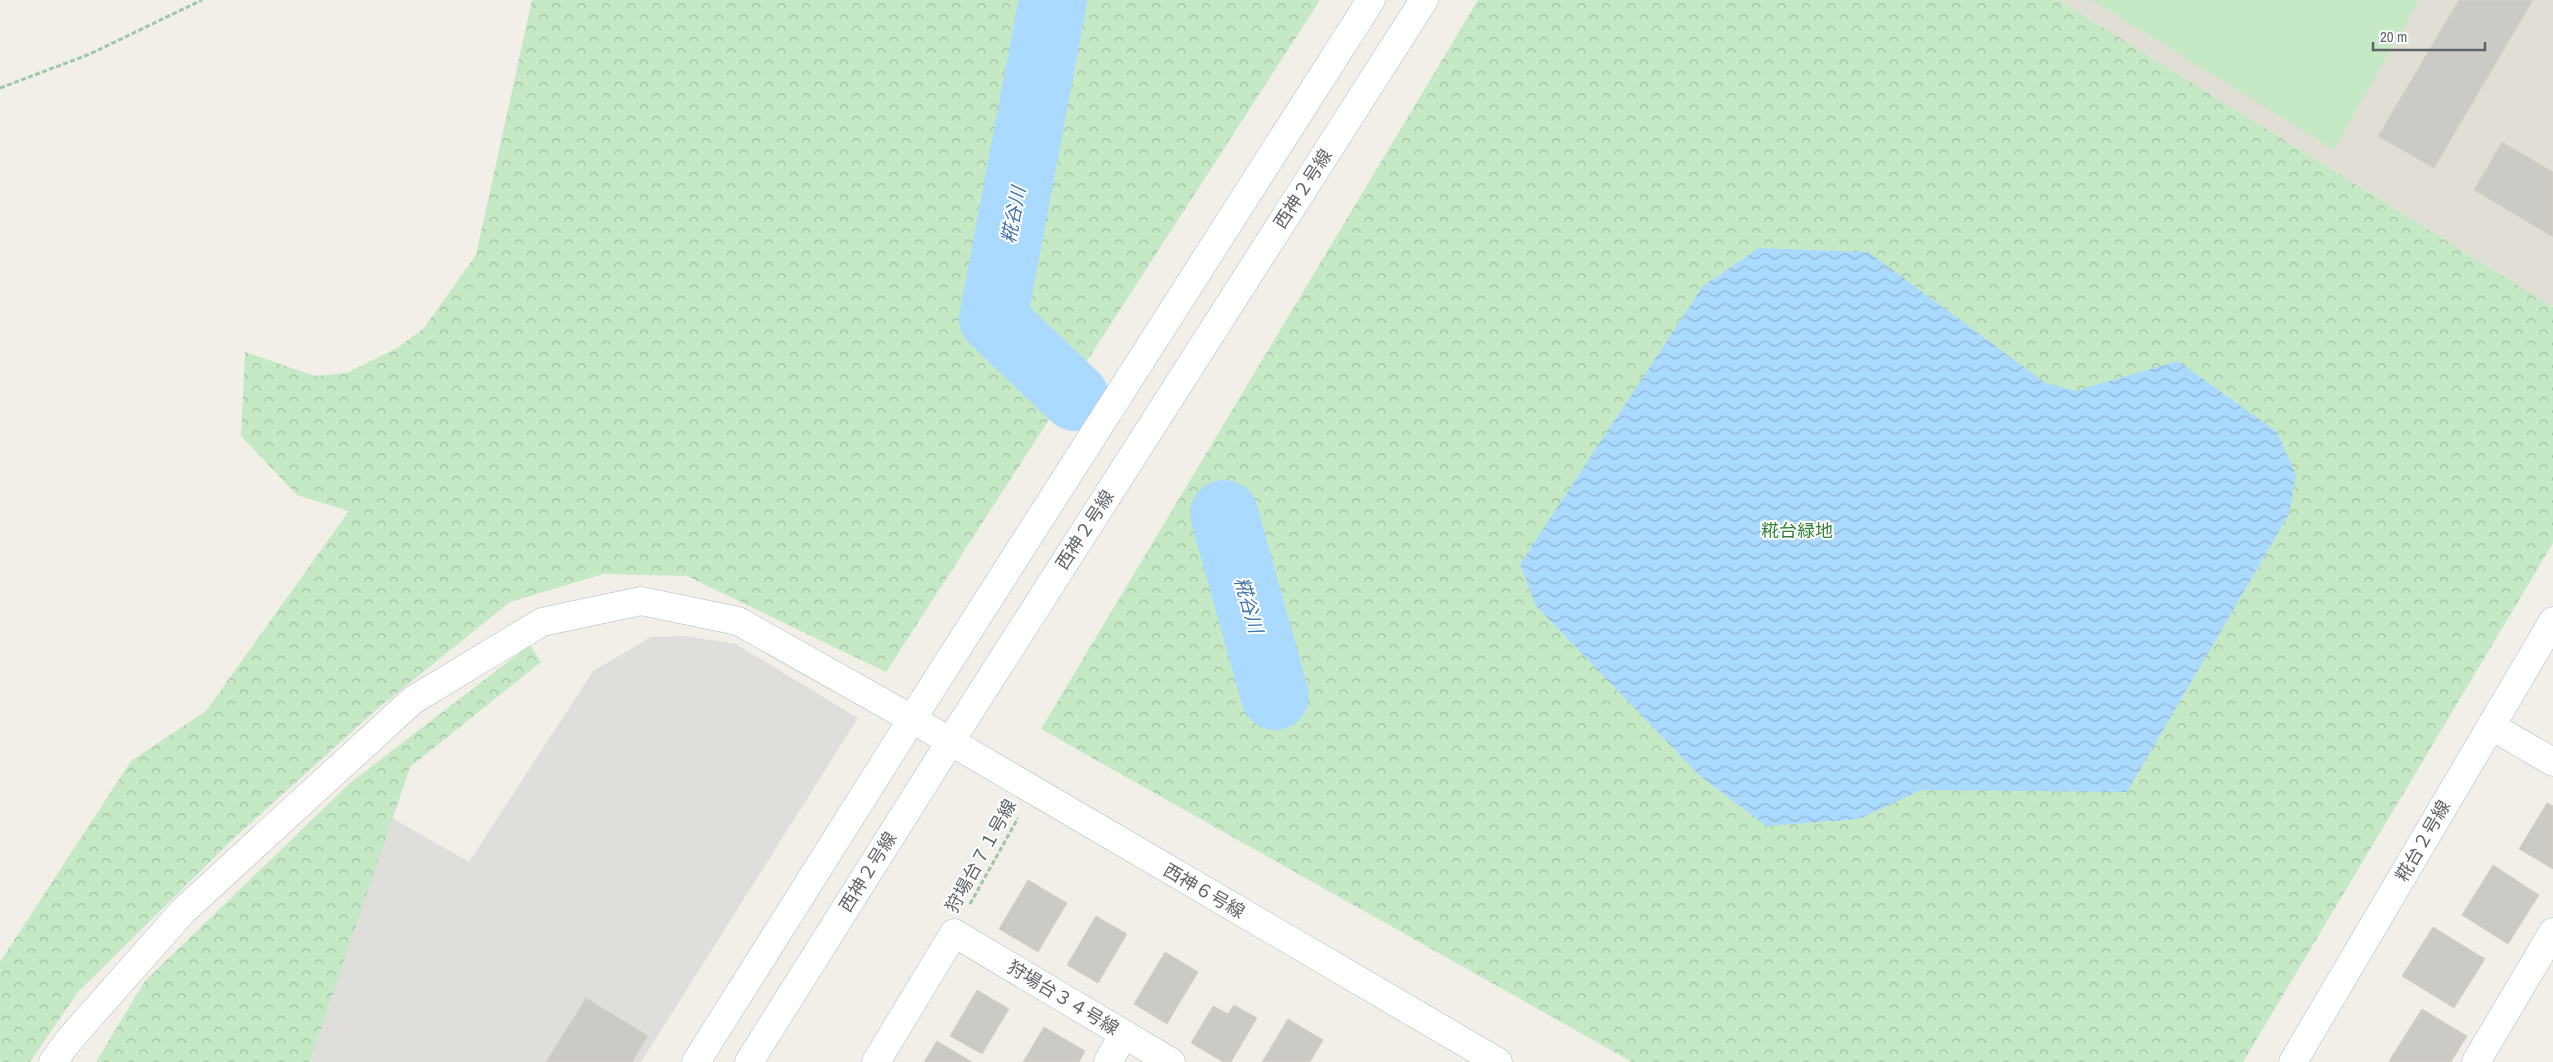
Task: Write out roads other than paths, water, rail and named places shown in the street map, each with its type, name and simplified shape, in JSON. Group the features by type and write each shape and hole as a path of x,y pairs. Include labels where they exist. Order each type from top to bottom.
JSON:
{"street":[{"path":"696,1062 912,719 1371,0"},
{"name":"西神２号線","path":"749,1062 950,742 1424,0"},
{"name":"西神６号線","path":"53,1062 69,1040 183,911 413,700 542,622 641,601 738,621 912,719 1032,792 1498,1062"},
{"name":"糀台２号線","path":"2293,1062 2553,620"},
{"path":"2491,726 2553,762"},
{"path":"2476,1062 2553,932"},
{"name":"狩場台３４号線","path":"876,1062 954,933 1171,1062"},
{"path":"1108,1062 1124,1034"}],"water":[{"path":"1759,248 1868,252 2044,382 2075,391 2178,361 2277,432 2296,475 2289,514 2127,792 1921,790 1859,819 1766,826 1700,776 1536,606 1520,564 1703,286"}],"waterway":[{"name":"糀谷川","path":"1053,0 993,319 1075,397"},
{"name":"糀谷川","path":"1224,514 1275,696"}],"park label":[{"name":"糀台緑地","path":"1797,531"}]}
